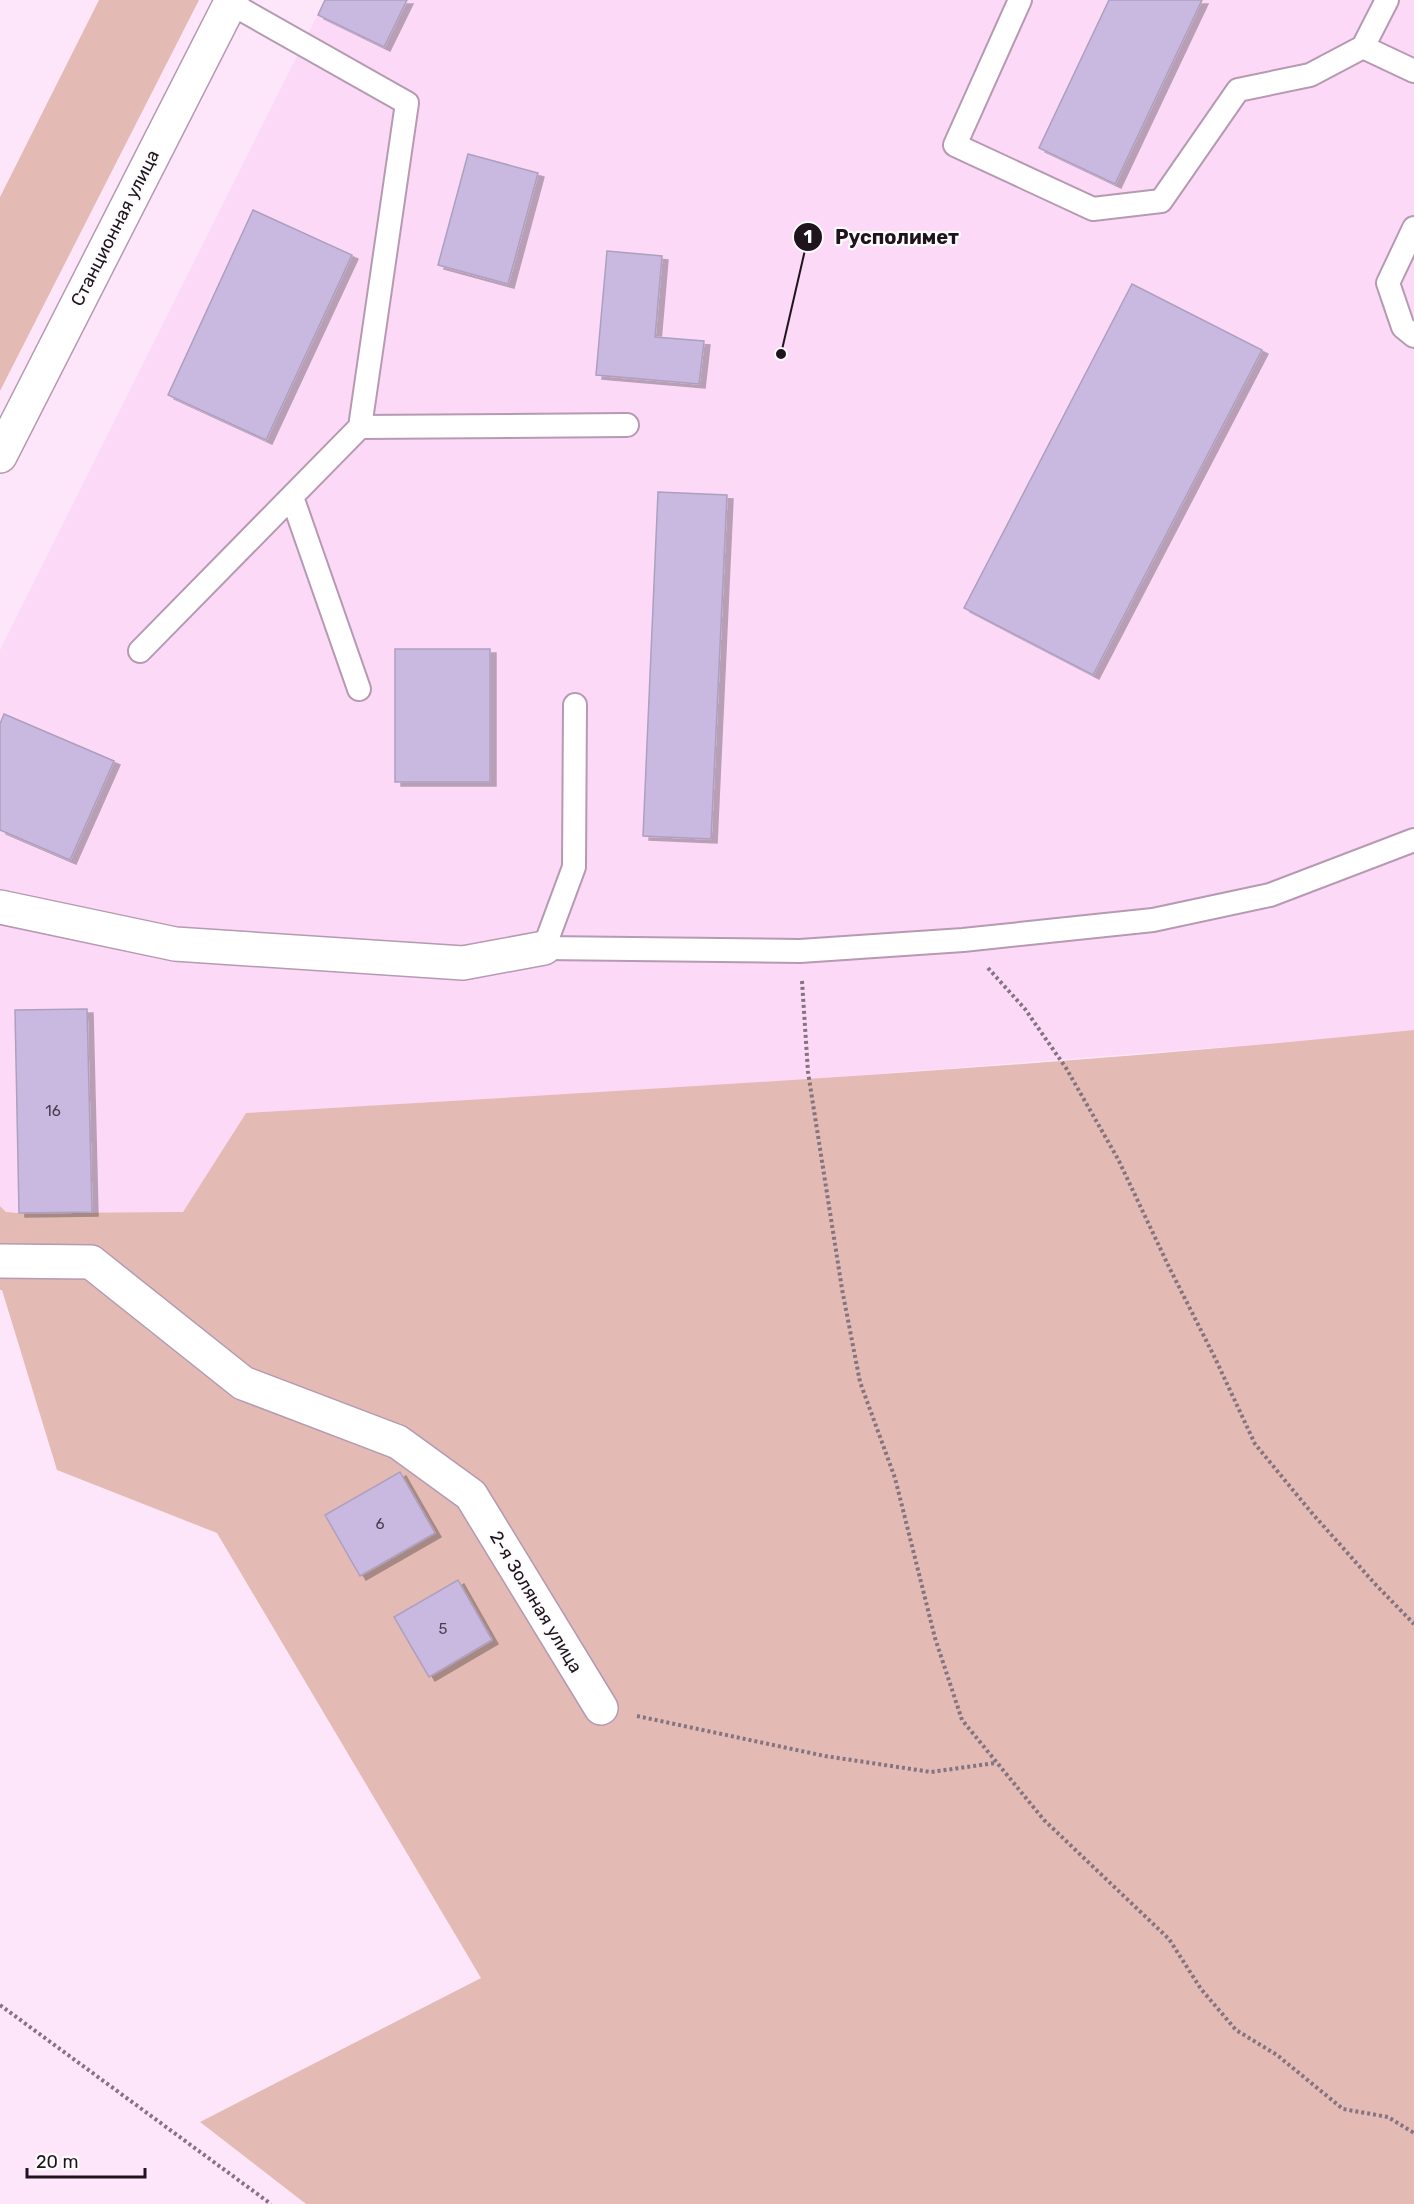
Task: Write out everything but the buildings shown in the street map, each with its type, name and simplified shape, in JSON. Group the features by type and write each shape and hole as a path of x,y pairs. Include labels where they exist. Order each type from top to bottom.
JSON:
{"street":[{"name":"Станционная улица","path":"0,456 231,2"},
{"path":"0,907 175,944 463,963 544,948"},
{"name":"2-я Золяная улица","path":"0,1261 91,1262 243,1383 398,1442 471,1495 601,1708"}],"lane":[{"path":"1020,0 955,145 1093,209 1161,201 1238,90 1310,75 1363,47 1387,0"},
{"path":"140,651 360,427 407,103 231,2"},
{"path":"1363,47 1414,71"},
{"path":"1414,228 1388,283 1403,327 1414,336"},
{"path":"360,427 627,425"},
{"path":"292,497 359,688"},
{"path":"575,705 574,867 544,948 800,951 963,940 1153,920 1270,895 1414,840"}],"path":[{"path":"963,940 1025,1009 1066,1068 1118,1159 1215,1358 1254,1444 1361,1569 1414,1624"},
{"path":"800,951 808,1072 842,1289 860,1382 894,1478 935,1638 962,1720 1044,1820 1168,1939 1201,1989 1236,2030 1277,2055 1343,2109 1388,2117 1414,2133"},
{"path":"601,1708 825,1756 931,1772 996,1763"},
{"path":"0,2005 271,2204"}],"shaded area":[{"path":"99,0 199,0 0,391 0,197"},
{"path":"325,0 1414,0 1414,1030 1313,1040 759,1083 246,1113 183,1212 6,1212 0,1206 0,650"},
{"path":"1414,1030 1414,2204 306,2204 200,2122 481,1978 217,1533 57,1470 2,1290 0,1290 0,1206 6,1212 19,1213 183,1212 246,1113 976,1067"}],"place":[{"name":"Русполимет","path":"781,354"}]}
